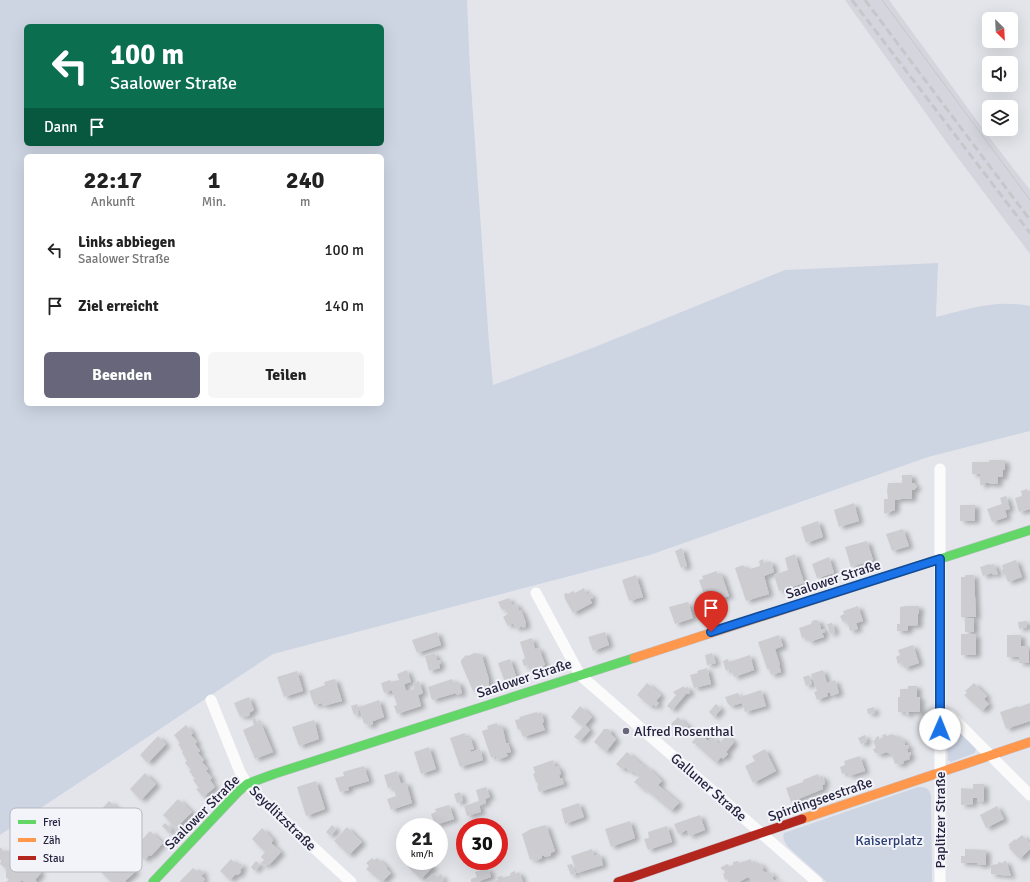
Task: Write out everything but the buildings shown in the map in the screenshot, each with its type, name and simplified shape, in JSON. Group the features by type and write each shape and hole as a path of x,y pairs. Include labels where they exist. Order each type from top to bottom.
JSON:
{"street":[{"name":"Paplitzer Straße","path":"940,469 940,882"},
{"name":"Saalower Straße","path":"153,882 247,784 282,771 1030,530"},
{"name":"Galluner Straße","path":"536,593 580,675 817,882"},
{"name":"Seydlitzstraße","path":"210,700 240,772 247,784 264,802 351,882"},
{"path":"940,714 950,714 1030,795"},
{"name":"Spirdingseestraße","path":"618,882 1030,742"}],"shaded area":[{"path":"845,0 889,0 982,128 982,136 988,136 1030,190 1030,254 952,150"}],"green space":[{"path":"0,0 467,0 470,71 493,385 595,347 785,270 938,263 936,317 994,304 1018,304 1030,306 1030,431 928,457 650,555 273,654 41,808 10,808 10,828 0,835"},
{"path":"951,722 976,748 975,753 951,762 948,760 946,726"},
{"name":"Kaiserplatz","path":"918,787 927,788 931,796 932,882 827,882 789,848 784,841 784,833"}],"tram line":[{"path":"882,0 1030,200"}],"railway":[{"path":"852,0 1030,233"},
{"path":"865,0 1030,220"}],"traffic: fast":[{"path":"862,584 1030,530"},
{"path":"153,882 247,784 634,658"}],"traffic: slow":[{"path":"634,658 862,584"},
{"path":"802,819 1030,742"}],"traffic: jam":[{"path":"618,882 802,819"}],"place":[{"name":"Alfred Rosenthal","path":"626,731"}],"route":[{"path":"711,632 940,559 940,729"}]}
